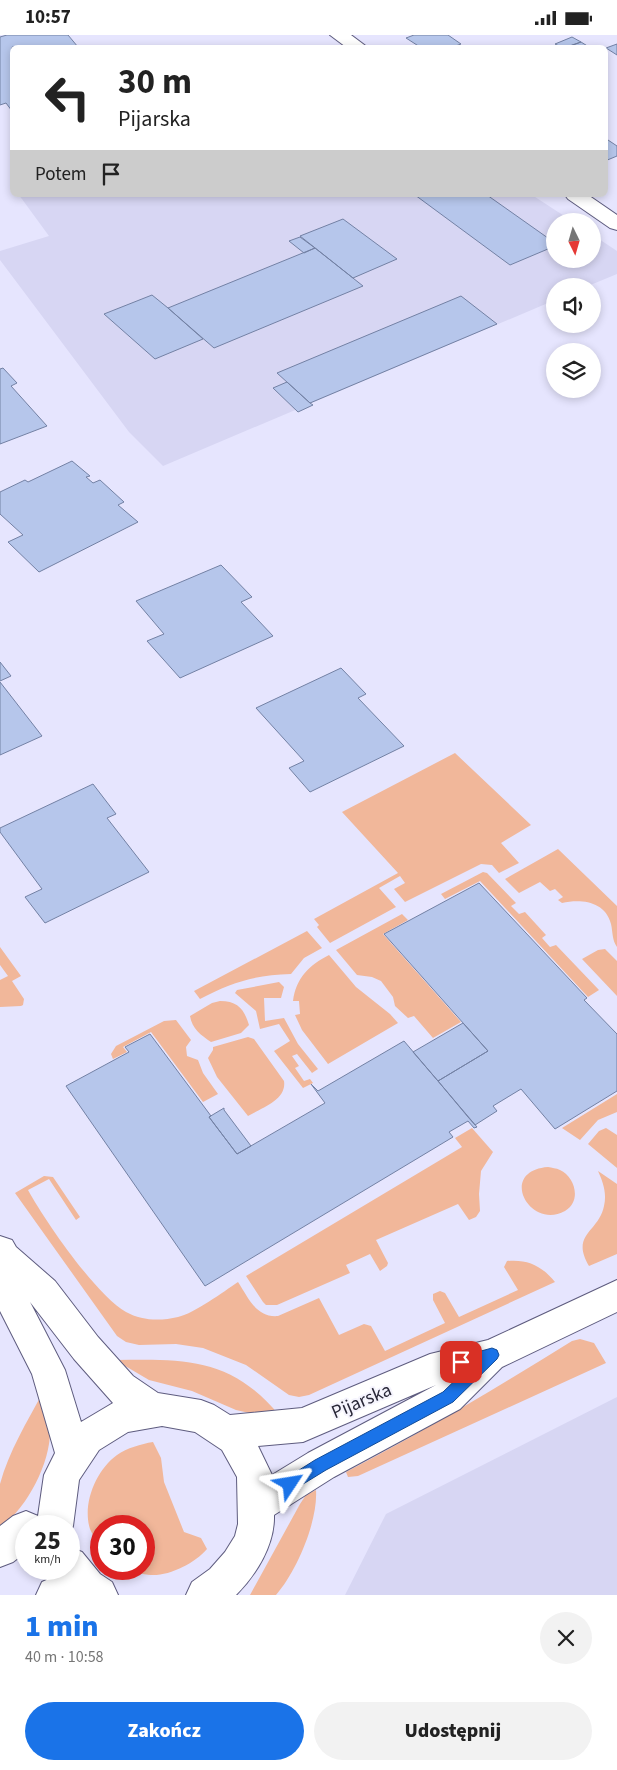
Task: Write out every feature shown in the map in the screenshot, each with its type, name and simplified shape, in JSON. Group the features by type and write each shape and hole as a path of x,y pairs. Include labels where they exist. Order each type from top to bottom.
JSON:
{"street":[{"path":"339,35 355,45"},
{"path":"578,197 617,224"},
{"path":"2,1255 43,1293 86,1348 121,1388 150,1408"},
{"path":"2,1255 14,1305 48,1370 73,1453"},
{"name":"Pijarska","path":"228,1432 303,1425 430,1370 492,1355 617,1295"},
{"name":"Pijarska","path":"259,1504 321,1465 448,1397 492,1355"},
{"path":"47,1515 60,1478 73,1453 95,1431 121,1415 150,1408 179,1409 205,1417 228,1432 242,1447 252,1464 259,1504 253,1538 233,1582 205,1595"},
{"path":"0,1549 15,1537"}],"shaded area":[{"path":"20,197 535,197 560,213 546,213 546,268 601,268 601,240 617,251 617,274 601,281 601,278 546,278 546,304 163,466 129,432 0,260 0,251 49,236"},
{"path":"455,753 531,825 501,843 519,863 499,873 492,865 481,864 405,902 394,889 405,883 400,876 379,888 396,907 330,943 317,927 319,925 314,919 398,873 342,812"},
{"path":"558,849 617,906 617,947 613,939 608,916 598,906 577,901 562,903 558,900 563,897 555,889 550,891 540,882 519,893 505,879"},
{"path":"483,872 487,873 516,903 511,906 519,914 525,912 546,935 542,938 550,947 556,945 599,990 588,997 480,881 445,899 441,894"},
{"path":"402,914 408,920 383,934 461,1022 433,1038 414,1016 408,1018 395,1006 393,997 381,981 372,977 357,975 336,950"},
{"path":"307,931 322,948 304,958 291,974 266,976 244,981 200,999 194,991"},
{"path":"0,947 21,976 12,981 24,999 21,1006 0,1007 0,980 8,976 0,965"},
{"path":"605,949 617,961 617,996 582,959 598,950"},
{"path":"329,955 356,987 390,1014 398,1023 328,1064 302,1030 295,1015 300,1014 299,1001 293,1001 300,979 315,963"},
{"path":"279,982 284,987 281,998 264,998 265,1021 284,1018 298,1044 318,1069 312,1073 297,1054 292,1056 299,1066 295,1068 304,1081 310,1079 313,1083 303,1088 274,1051 290,1041 279,1024 260,1029 256,1011 235,993 237,990"},
{"path":"220,1001 236,1004 242,1010 249,1025 241,1033 211,1042 195,1028 190,1016 212,1003"},
{"path":"176,1020 191,1040 186,1047 187,1056 198,1060 203,1073 218,1094 203,1102 151,1032 123,1047 127,1052 113,1059 111,1054 116,1046 164,1021"},
{"path":"248,1037 254,1039 284,1081 284,1088 272,1103 248,1116 217,1077 208,1058 213,1047"},
{"path":"617,1094 617,1112 598,1120 580,1140 562,1128"},
{"path":"472,1128 493,1152 481,1171 480,1211 476,1217 469,1220 458,1204 376,1240 388,1263 380,1271 370,1254 346,1265 350,1273 277,1305 266,1305 263,1302 246,1276 462,1147 455,1138"},
{"path":"606,1128 617,1135 617,1168 588,1144 599,1131"},
{"path":"548,1167 558,1169 570,1178 575,1195 570,1207 565,1211 552,1215 540,1213 531,1207 524,1198 522,1188 524,1178 533,1171"},
{"path":"598,1171 617,1184 617,1254 589,1266 584,1255 584,1240 601,1215 605,1201 604,1188"},
{"path":"44,1176 53,1177 80,1217 76,1220 49,1179 28,1190 46,1220 100,1290 126,1312 145,1319 165,1319 185,1315 209,1302 238,1282 249,1300 258,1310 270,1316 278,1316 319,1298 339,1335 364,1324 371,1326 385,1351 445,1323 433,1300 433,1294 440,1291 445,1293 459,1317 518,1290 504,1267 507,1261 522,1261 534,1265 555,1282 309,1395 299,1397 289,1395 246,1365 203,1348 176,1344 139,1345 126,1342 117,1336 15,1193"},
{"path":"580,1339 594,1343 606,1363 358,1476 348,1477 346,1472 460,1409 572,1341"},
{"path":"115,1360 163,1360 205,1365 243,1382 261,1396 279,1415 258,1415 236,1410 192,1391 149,1380"},
{"path":"43,1392 50,1423 50,1440 47,1454 36,1483 28,1496 19,1509 0,1528 0,1484 8,1460"},
{"path":"617,1397 617,1595 345,1595 386,1514"},
{"path":"153,1442 161,1458 164,1482 184,1532 201,1538 207,1549 182,1568 158,1575 155,1575 155,1515 90,1515 90,1529 88,1519 89,1499 97,1478 103,1469 117,1455 139,1445"},
{"path":"316,1490 314,1516 310,1531 305,1545 284,1585 276,1595 250,1595 300,1504 306,1495"}],"building":[{"path":"7,35 68,35 76,45 10,45 10,108 6,103 0,105 0,37"},
{"path":"414,35 448,35 461,44 417,45 406,38"},
{"path":"572,37 581,42 573,45 555,44"},
{"path":"581,42 586,45 573,45"},
{"path":"617,44 617,55 608,49 608,47"},
{"path":"608,140 617,146 617,156 608,160"},
{"path":"418,197 490,197 546,237 546,250 510,265"},
{"path":"343,219 397,259 353,278 300,236"},
{"path":"300,237 315,248 304,253 289,241"},
{"path":"315,248 363,286 214,348 168,308"},
{"path":"152,295 203,339 155,359 104,314"},
{"path":"461,296 497,324 310,403 277,373"},
{"path":"3,368 17,383 11,386 47,426 0,444 0,369"},
{"path":"287,382 313,405 298,412 273,388"},
{"path":"72,461 90,476 86,477 93,483 100,480 124,502 118,505 138,522 39,572 8,542 23,535 0,514 0,492 25,480 28,482"},
{"path":"221,565 252,597 241,602 273,636 180,678 147,641 164,634 136,601"},
{"path":"0,662 11,676 0,681"},
{"path":"341,668 366,694 358,698 404,746 310,792 289,768 304,761 256,708"},
{"path":"0,682 42,736 0,755"},
{"path":"93,784 116,814 107,818 149,872 45,923 25,897 42,889 0,832 0,828"},
{"path":"479,883 587,998 584,1000 617,1034 617,1091 555,1129 521,1089 493,1106 497,1111 475,1125 438,1081 488,1051 384,934"},
{"path":"463,1023 488,1051 438,1081 413,1052"},
{"path":"150,1034 237,1154 325,1103 311,1084 318,1091 404,1041 477,1127 474,1128 468,1121 449,1132 453,1137 205,1286 66,1086 129,1052 125,1047"},
{"path":"224,1108 251,1146 237,1154 209,1117"}],"route":[{"path":"290,1484 321,1465 448,1397 492,1355 461,1362"}]}
